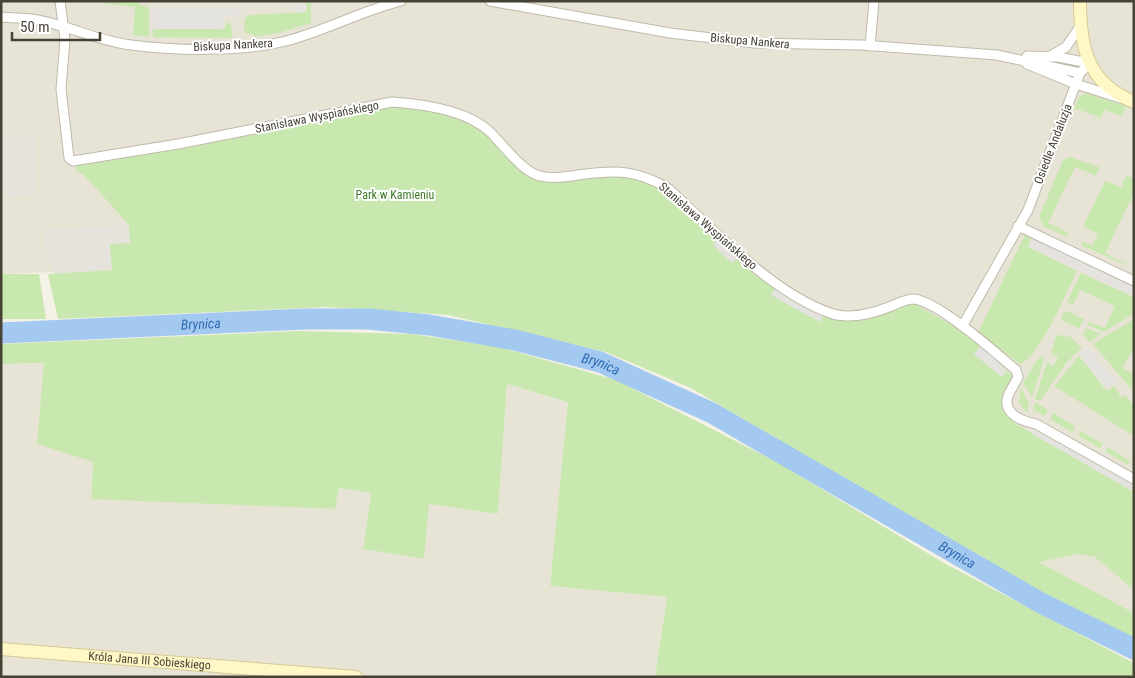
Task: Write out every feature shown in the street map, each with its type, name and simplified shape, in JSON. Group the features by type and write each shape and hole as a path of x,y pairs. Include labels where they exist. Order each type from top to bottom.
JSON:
{"street":[{"path":"60,1 63,27"},
{"name":"Biskupa Nankera","path":"1,17 32,19 94,38 131,45 224,48 256,46 286,41 372,9 401,1"},
{"name":"Biskupa Nankera","path":"490,1 670,33 754,43 870,46 1015,58 1049,57 1089,63"},
{"path":"870,46 874,1"},
{"path":"1080,1 1083,46 1089,63 1106,86 1132,101"},
{"path":"1049,57 1066,47 1081,25"},
{"name":"Stanisława Wyspiańskiego","path":"63,27 65,40 61,89 69,158 73,161 169,146 392,102 454,114 478,123 527,169 540,176 559,178 617,170 639,174 655,181 669,189 769,278 796,296 831,314 842,316 861,314 914,299 962,325 1016,370 1018,377 1008,394 1007,403 1010,412 1020,420 1036,424 1134,479"},
{"name":"Biskupa Nankera","path":"1015,58 1080,73"},
{"name":"Biskupa Nankera","path":"1015,58 1076,84 1132,101"},
{"name":"Osiedle Andaluzja","path":"962,325 1028,210 1080,73 1089,63"},
{"path":"1018,226 1134,281"},
{"name":"Króla Jana III Sobieskiego","path":"1,649 356,677"}],"shaded area":[{"path":"1,1 1134,1 1134,613 588,324 112,270 1,274"},
{"path":"299,1 303,1 307,7 303,13 299,13 295,9 295,5"},
{"path":"153,7 239,7 239,16 224,16 223,29 153,29"},
{"path":"34,136 36,195 1,197 1,137"},
{"path":"129,225 130,243 112,270 54,274 53,265 47,265 45,230"},
{"path":"1034,236 1134,284 1134,296 1029,246"},
{"path":"719,239 739,256 732,263 713,245"},
{"path":"776,287 824,314 820,322 771,295"},
{"path":"981,346 1007,371 1002,377 974,354"},
{"path":"1087,347 1117,381 1108,389 1079,354"},
{"path":"44,363 93,462 91,498 334,509 339,488 371,493 363,549 423,559 428,504 498,514 507,384 568,402 550,586 667,597 655,677 1,677 1,364"},
{"path":"1036,424 1134,480 1134,492 1031,433"}],"green space":[{"path":"103,1 132,1 149,8 149,37 133,35 135,7 103,3"},
{"path":"306,1 311,1 311,23 279,33 255,37 251,33 248,35 244,30 245,18 250,15 306,12"},
{"path":"228,22 231,24 232,38 153,37 153,29 223,29"},
{"path":"1085,93 1126,106 1122,116 1104,110 1101,118 1074,108 1079,97"},
{"name":"Park w Kamieniu","path":"389,106 437,112 473,124 488,135 527,173 632,176 664,190 765,279 834,318 913,303 966,333 1012,375 1001,401 1007,416 1016,424 1134,492 1134,590 1095,557 1079,554 1039,562 1134,613 1134,641 1013,580 691,388 606,352 448,315 327,307 58,319 48,274 112,270 110,244 130,243 129,225 85,176 76,171 75,166"},
{"path":"1070,157 1099,167 1096,176 1075,167 1048,223 1069,233 1067,237 1043,226 1039,217 1063,160"},
{"path":"1126,176 1134,178 1134,193 1105,253 1126,265 1081,245 1083,241 1092,246 1098,234 1083,226 1105,181 1121,187"},
{"path":"1025,234 1032,237 1028,247 1077,271 1043,338 1035,351 1027,360 1020,364 978,333"},
{"path":"1081,273 1134,297 1134,314 1104,332 1088,325 1089,322 1105,328 1115,306 1080,290 1073,305 1067,302"},
{"path":"1,274 39,274 46,319 1,319"},
{"path":"1067,311 1084,319 1079,328 1061,320 1063,313"},
{"path":"1134,319 1134,346 1123,368 1134,374 1132,390 1093,344"},
{"path":"1086,328 1101,334 1090,342 1083,334"},
{"path":"299,331 412,334 499,347 616,380 777,462 942,562 1134,663 1134,677 655,677 667,597 550,586 568,402 507,384 498,514 429,504 424,559 363,549 371,493 339,488 335,509 91,499 93,462 37,444 44,363 1,364 1,344"},
{"path":"1056,336 1071,337 1082,348 1066,363 1040,401 1035,399 1047,362 1053,366 1058,358 1051,353"},
{"path":"1040,356 1044,359 1032,397 1023,382"},
{"path":"1079,356 1107,391 1114,386 1121,397 1125,395 1134,405 1134,436 1054,386"},
{"path":"1021,387 1029,404 1027,412 1019,403"},
{"path":"1035,402 1048,410 1044,416 1033,409"},
{"path":"1053,413 1075,426 1072,432 1050,419"},
{"path":"1081,431 1103,444 1100,448 1078,435"},
{"path":"1108,447 1130,461 1128,465 1105,451"}],"waterway":[{"name":"Brynica","path":"1,333 305,319 368,319 429,325 515,340 600,362 712,413 1041,603 1134,649"}]}
